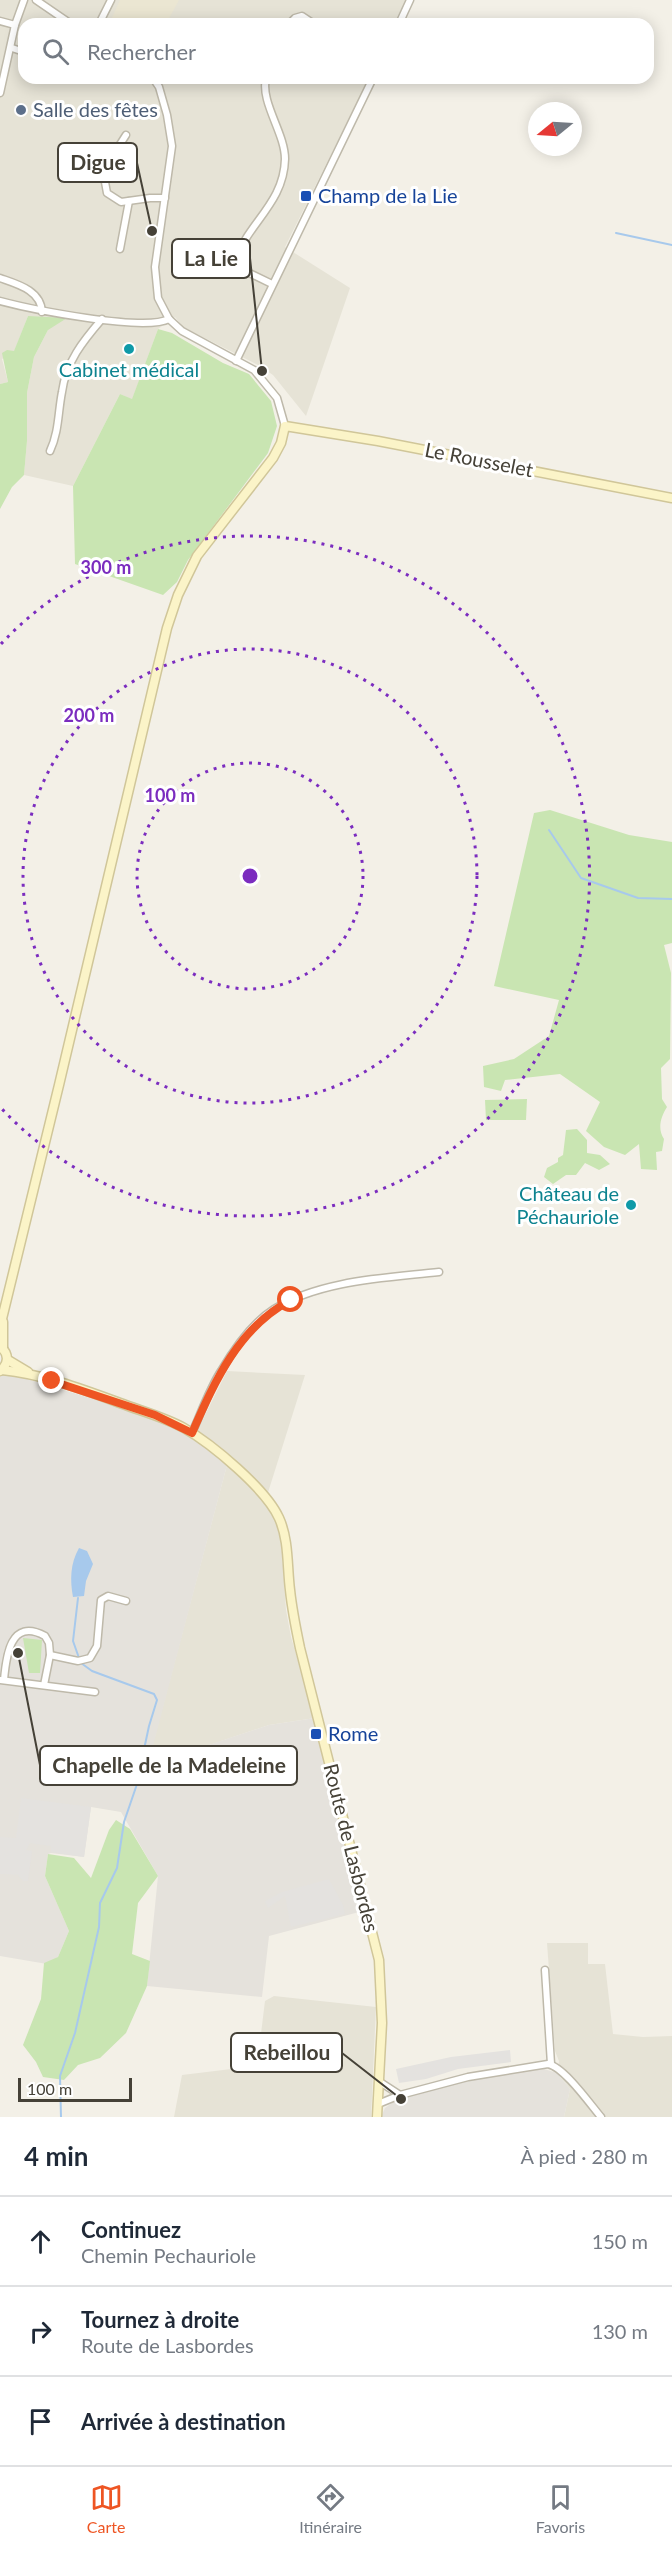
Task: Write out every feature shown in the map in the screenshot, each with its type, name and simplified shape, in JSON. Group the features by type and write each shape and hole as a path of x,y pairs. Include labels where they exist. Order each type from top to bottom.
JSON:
{"street":[{"path":"0,93 12,48 15,26 24,0"},
{"path":"36,0 62,18"},
{"path":"102,18 111,0"},
{"path":"402,18 410,0"},
{"path":"0,21 15,26"},
{"path":"12,48 18,50"},
{"path":"1,1371 8,1360 1,1348 2,1322 166,628 178,595 197,556 273,458 281,443 285,426 280,404 267,384 254,370 182,331 169,319 158,298 155,276 172,137 155,84"},
{"path":"267,84 266,92 281,137 285,160 277,193 236,259 241,269 272,284"},
{"path":"236,361 370,84"},
{"path":"126,135 102,175 104,186 110,197 121,202 165,198"},
{"path":"120,249 129,201"},
{"path":"0,278 29,290 39,301 42,312"},
{"path":"0,301 42,312 102,319 152,324 169,319"},
{"path":"50,451 57,432 62,391 69,366 83,341 102,319"},
{"name":"Le Rousselet","path":"285,426 378,441 672,498"},
{"path":"192,1433 219,1373 246,1336 274,1309 291,1300 329,1288 439,1272"},
{"name":"Route de Lasbordes","path":"8,1360 31,1374"},
{"name":"Route de Lasbordes","path":"1,1371 31,1374 155,1415 192,1433 261,1491 274,1508 281,1523 286,1545 292,1607 300,1648 379,1960 382,1997 377,2117"},
{"path":"50,1656 78,1661 90,1658 97,1646 101,1600 108,1596 126,1601"},
{"path":"44,1685 50,1656 49,1643 45,1636 32,1633 18,1636 8,1649 2,1680 95,1692"},
{"path":"545,1970 551,2064"},
{"path":"378,2104 400,2095 488,2072 551,2064 564,2073 601,2117"},
{"path":"380,2082 400,2095"}],"shaded area":[{"path":"0,0 407,0 398,18 18,18 18,84 366,84 285,247 350,288 306,416 273,375 183,327 175,317 158,329 132,400 120,394 73,486 24,475 27,393 34,357 48,330 28,316 14,352 2,359 8,382 0,384"},
{"path":"120,0 179,0 169,18 112,18"},
{"path":"0,1371 130,1410 170,1426 196,1441 227,1465 148,1765 269,1725 315,1718 359,1912 269,1936 262,1997 147,1986 158,1876 121,1812 91,1807 84,1857 48,1854 45,1876 69,1931 58,1957 47,1964 0,1956"},
{"path":"227,1371 305,1375 265,1502 275,1519 281,1538 286,1610 291,1637 315,1718 269,1725 147,1766 227,1465 193,1439"},
{"path":"21,1798 91,1807 84,1857 51,1852 51,1846 30,1843 26,1850 32,1851 28,1881 23,1881 18,1875 0,1874 0,1837 16,1838"},
{"path":"329,1879 343,1905 345,1914 291,1927 285,1896 268,1908 265,1901 282,1892"},
{"path":"547,1943 588,1943 588,1964 605,1964 613,2034 643,2037 672,2036 672,2117 564,2117 570,2089 557,2073 559,2061 555,2051"},
{"path":"274,1996 376,2007 371,2117 174,2117 182,2075 257,2066 265,2001"},
{"path":"510,2050 511,2062 458,2069 426,2079 399,2083 396,2069 451,2057"},
{"path":"544,2069 557,2073 570,2089 564,2117 381,2117 385,2108 399,2098 475,2079"}],"green space":[{"path":"28,316 67,318 48,330 34,357 27,393 24,475 12,487 0,509 0,384 8,382 2,353 7,350 14,351"},
{"path":"158,329 172,333 223,363 249,374 271,401 277,426 268,453 188,560 177,582 163,595 75,564 73,486 120,394 132,399"},
{"path":"550,810 629,835 672,842 672,943 664,945 671,973 670,1059 661,1068 662,1099 667,1107 661,1123 664,1139 662,1151 656,1152 657,1170 641,1169 639,1144 625,1155 604,1147 586,1131 600,1102 560,1074 505,1080 501,1091 484,1087 483,1066 514,1059 549,1036 559,1000 494,986 534,813"},
{"path":"527,1099 526,1120 486,1120 485,1100"},
{"path":"577,1129 587,1140 587,1153 600,1155 610,1164 599,1170 585,1163 576,1175 566,1175 553,1184 544,1177 547,1168 558,1162 558,1158 563,1155 566,1130"},
{"path":"23,1638 42,1640 40,1673 29,1673"},
{"path":"116,1820 130,1829 158,1876 138,1903 132,1954 150,1961 147,1986 126,2033 100,2058 78,2065 64,2080 43,2077 36,2062 23,2045 41,1999 44,1963 58,1957 69,1931 45,1876 48,1854 74,1858 91,1878 109,1830"}],"water":[{"path":"79,1548 87,1551 93,1564 86,1581 84,1596 73,1597 72,1572"}],"waterway":[{"path":"616,233 672,245"},
{"path":"549,830 581,878 638,898 672,899"},
{"path":"78,1598 73,1641 79,1658"},
{"path":"61,2117 60,2076 75,2033 99,1927 100,1903 117,1868 124,1822 136,1787 157,1700 154,1694 92,1671 81,1663"}],"place":[{"name":"Salle des fêtes","path":"21,110"},
{"name":"Champ de la Lie","path":"306,196"},
{"name":"Digue","path":"152,231"},
{"name":"Cabinet médical","path":"129,349"},
{"name":"La Lie","path":"262,371"},
{"name":"Château de Péchauriole","path":"631,1205"},
{"name":"Chapelle de la Madeleine","path":"18,1653"},
{"name":"Rome","path":"316,1734"},
{"name":"Rebeillou","path":"401,2099"}],"route":[{"path":"52,1381 155,1415 192,1433 219,1373 231,1356 261,1319 291,1300"}]}
